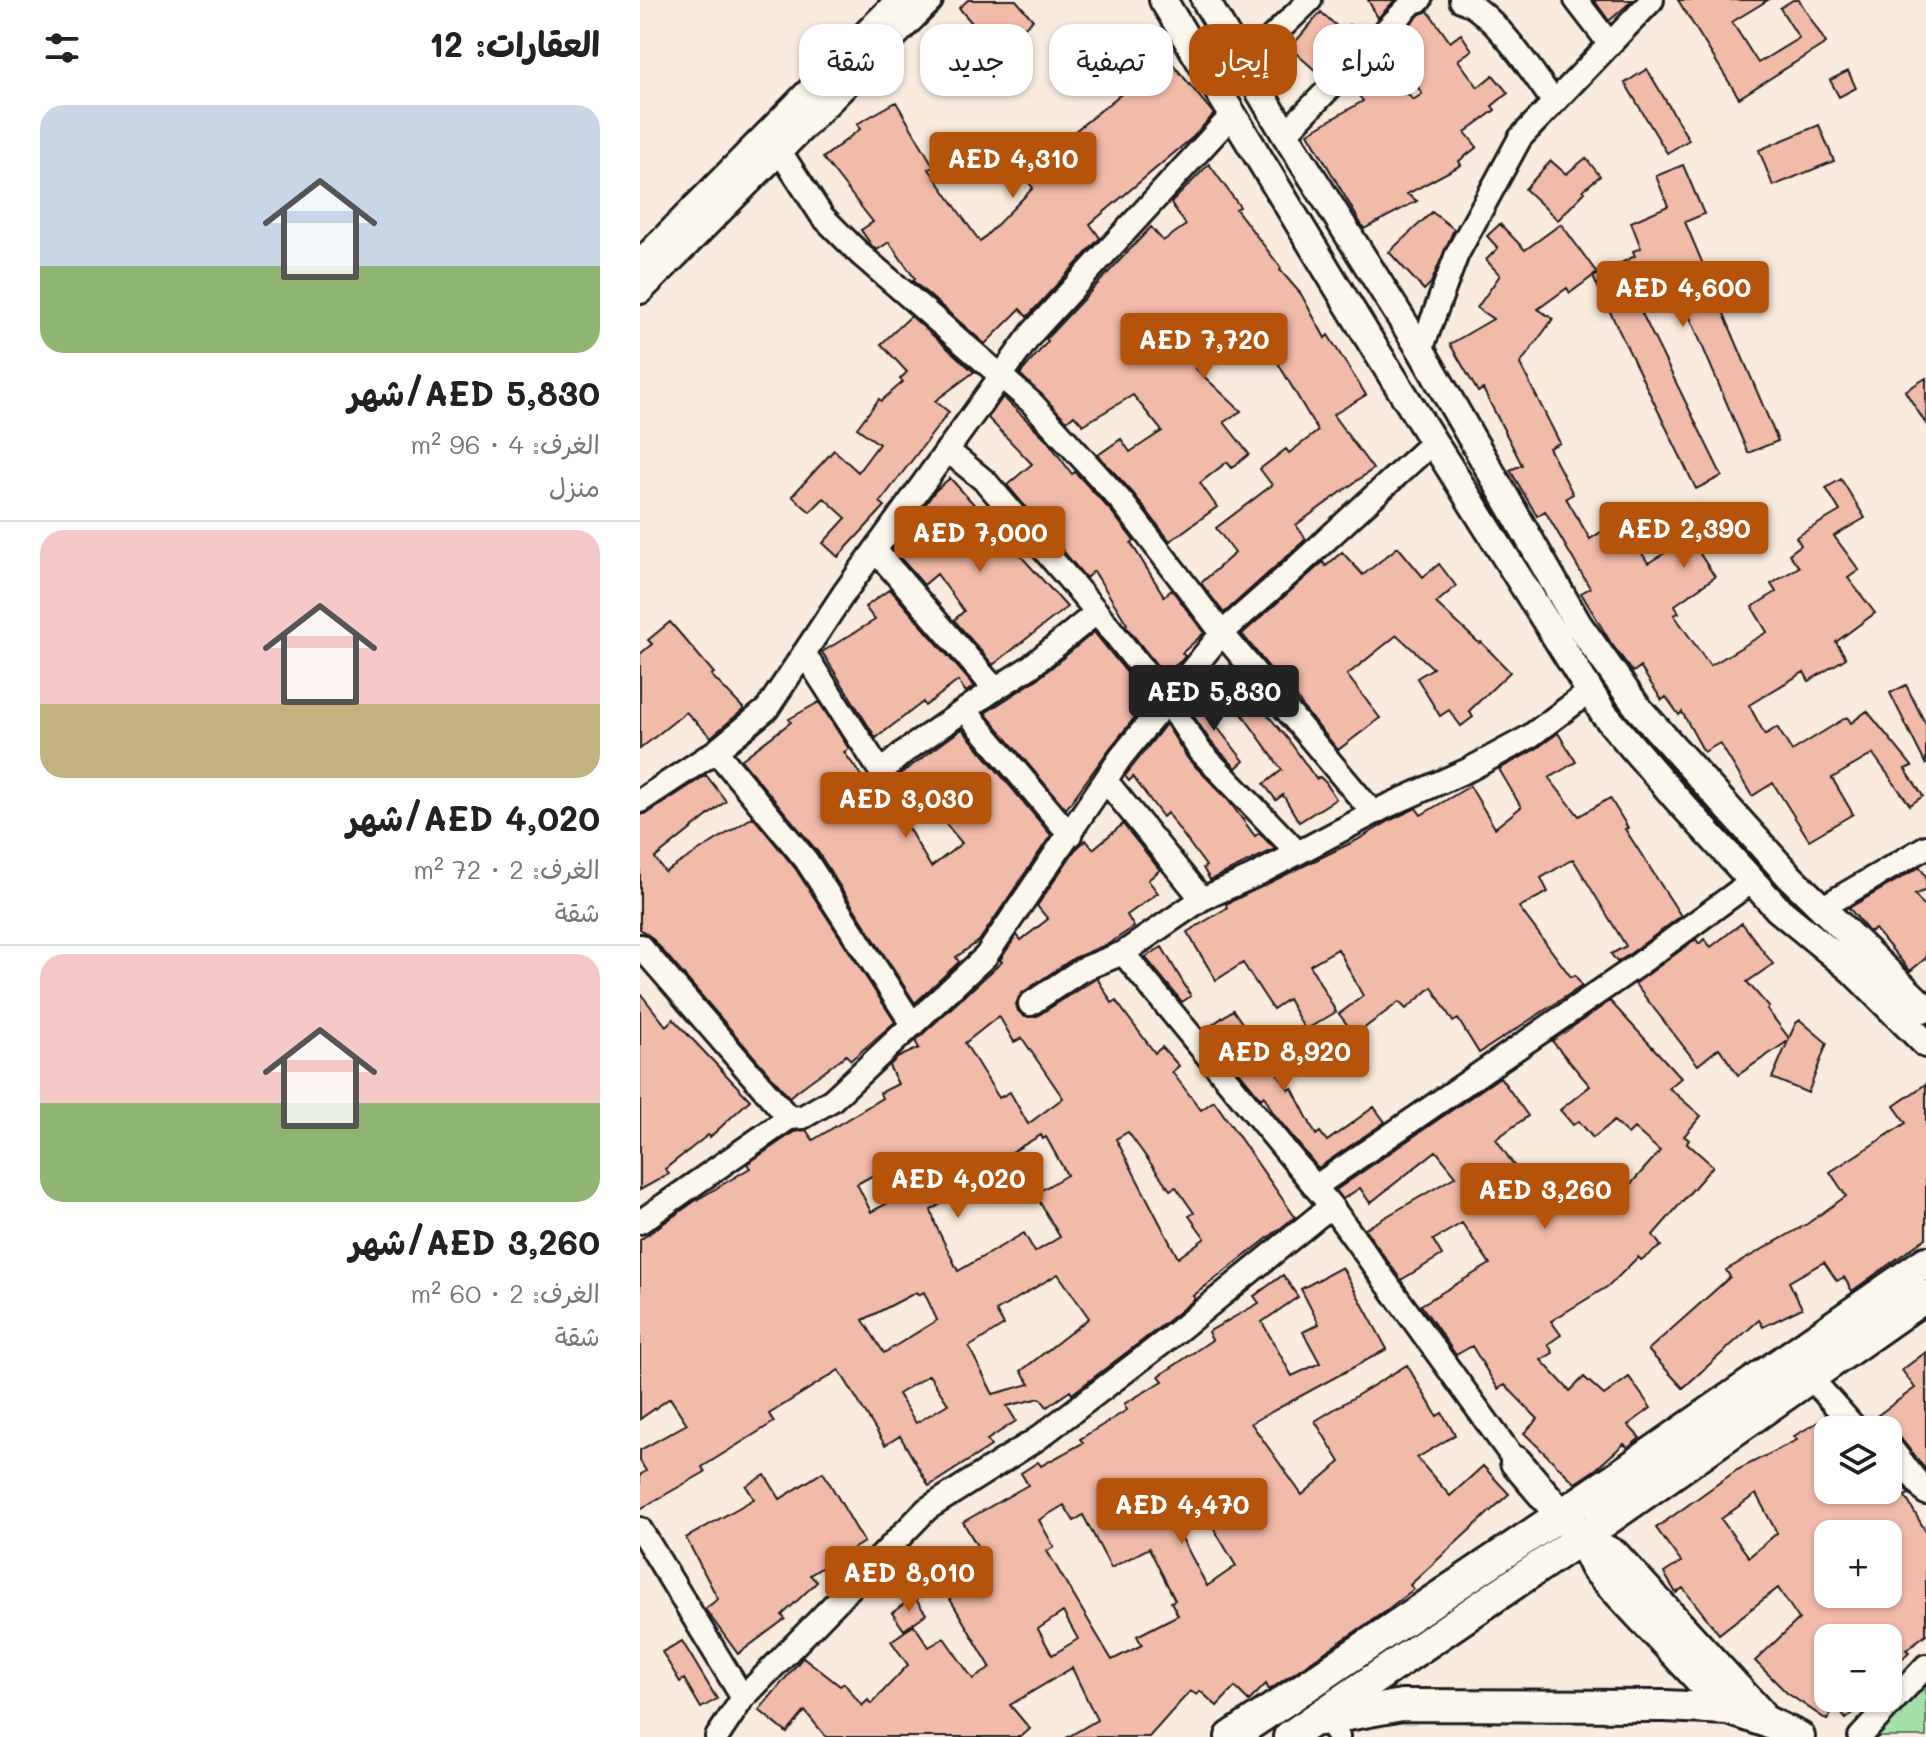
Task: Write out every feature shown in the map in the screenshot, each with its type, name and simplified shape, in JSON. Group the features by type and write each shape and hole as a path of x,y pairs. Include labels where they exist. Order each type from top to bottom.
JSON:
{"main road":[{"path":"1231,1737 1926,1262"},
{"path":"1316,1729 1926,1296"},
{"path":"1516,1462 1581,1538 1595,1567 1728,1709 1764,1730 1799,1737"},
{"path":"1581,1538 1614,1555 1764,1730"},
{"path":"1316,1729 1402,1705 1728,1709"}],"street":[{"path":"640,264 900,0"},
{"path":"640,290 929,0"},
{"path":"1163,0 1433,442 1604,714 1778,909 1852,970 1926,1044"},
{"path":"1205,0 1220,24"},
{"path":"1285,24 1310,0"},
{"path":"1285,134 1413,2 1420,0"},
{"path":"1461,0 1473,4 1512,45 1553,101"},
{"path":"1576,0 1609,43"},
{"path":"1421,350 1457,254 1520,138 1652,0"},
{"path":"1263,96 1421,350 1578,624 1638,708 1790,877 1926,1009"},
{"path":"640,801 716,751 767,709 875,550 1032,333 1233,114"},
{"path":"779,150 822,216 861,255 1032,403 1122,502 1222,633 1373,813"},
{"path":"640,1222 789,1118 803,1117 832,1100 986,956 1106,781 1166,699 1222,633 1433,442"},
{"path":"947,450 986,482 1097,612 1166,699 1200,751 1298,853"},
{"path":"875,550 995,689"},
{"path":"804,653 881,772 904,752 1030,667 1097,612"},
{"path":"1030,1004 1081,970 1123,953 1202,899 1373,813 1470,769 1529,737 1589,692"},
{"path":"965,710 1070,835"},
{"path":"716,751 806,860 913,1025"},
{"path":"1106,781 1202,899"},
{"path":"1823,907 1926,847"},
{"path":"1315,1187 1635,967 1752,881"},
{"path":"640,946 789,1118"},
{"path":"1123,953 1331,1206 1516,1462"},
{"path":"717,1737 743,1698 927,1509 1049,1430 1169,1338 1331,1206"},
{"path":"1810,1377 1845,1416"},
{"path":"1902,1462 1926,1493"},
{"path":"640,1529 743,1698"},
{"path":"1860,1737 1926,1666"}],"green space":[{"path":"1926,1673 1926,1737 1869,1737 1891,1712 1902,1712 1902,1700"}],"building":[{"path":"968,0 1016,0 1033,20 1028,24 973,24 959,8"},
{"path":"1368,0 1395,0 1378,18"},
{"path":"1594,0 1633,0 1609,21"},
{"path":"1678,0 1768,0 1732,22 1758,63 1799,38 1780,8 1793,0 1799,0 1826,43 1739,98"},
{"path":"1428,11 1450,42 1461,34 1472,50 1458,60 1478,87 1493,75 1508,93 1492,106 1495,110 1465,132 1477,147 1459,161 1461,165 1407,194 1417,201 1364,229 1308,133 1363,101 1359,96 1409,96 1413,100 1424,96 1424,24 1410,24"},
{"path":"1321,12 1334,24 1313,24 1313,68 1297,54 1297,40"},
{"path":"1173,64 1189,84 1189,96 1199,96 1214,114 1193,137 1090,224 1100,238 1027,317 1020,309 985,344 913,281 915,279 889,242 877,250 872,246 861,230 873,222 823,158 860,129 857,124 896,102 934,167 929,169 980,242 1033,188 1016,166 1031,156 1043,172 1074,132 1119,96 1173,96"},
{"path":"1647,69 1689,140 1667,153 1625,83"},
{"path":"1848,71 1856,88 1839,97 1830,80"},
{"path":"1819,125 1834,161 1773,186 1759,150"},
{"path":"1586,158 1600,176 1583,190 1585,192 1558,220 1525,189 1551,161 1566,174"},
{"path":"1209,164 1240,207 1236,209 1301,294 1325,338 1328,335 1366,395 1333,415 1373,469 1296,525 1306,539 1224,613 1201,583 1235,553 1216,528 1272,485 1260,469 1286,449 1289,453 1318,431 1252,319 1195,368 1241,411 1224,422 1249,454 1232,468 1227,462 1200,483 1217,507 1170,541 1133,493 1098,455 1121,439 1130,452 1162,431 1133,395 1083,425 1074,415 1067,421 1020,374 1048,341 1046,339 1151,227 1163,241 1186,225 1171,203"},
{"path":"1683,165 1704,214 1685,222 1778,441 1748,453 1669,268 1628,285 1722,476 1696,489 1593,277 1635,256 1633,251 1641,248 1631,222 1668,206 1656,176"},
{"path":"1432,212 1454,229 1431,283 1424,290 1389,252"},
{"path":"1500,224 1525,250 1561,224 1597,273 1570,293 1567,288 1538,309 1553,319 1520,364 1560,443 1549,448 1573,494 1566,498 1590,539 1621,519 1648,563 1693,536 1682,515 1701,505 1710,525 1740,507 1751,523 1700,554 1715,577 1675,605 1679,613 1674,615 1710,666 1767,632 1752,607 1776,592 1771,584 1799,567 1789,554 1801,545 1796,537 1840,511 1826,488 1841,479 1865,518 1834,536 1859,570 1848,578 1875,613 1836,642 1846,658 1809,681 1804,672 1749,705 1765,735 1777,727 1792,751 1847,717 1851,723 1867,711 1912,766 1905,769 1923,796 1910,805 1873,754 1832,778 1853,814 1809,840 1773,783 1752,796 1720,743 1704,752 1682,712 1679,715 1666,697 1662,700 1640,667 1633,672 1611,643 1581,593 1590,588 1545,511 1537,516 1510,470 1522,465 1483,389 1478,392 1450,344 1493,319 1477,308 1500,275 1486,260 1498,248 1487,236"},
{"path":"911,316 974,372 935,401 949,412 880,502 885,506 838,557 823,543 846,518 824,498 810,512 792,496 834,450 858,472 879,444 857,428 879,399 881,401 903,382 900,379 907,372 881,344"},
{"path":"1926,378 1926,424 1905,391"},
{"path":"1003,397 1046,439 1072,474 1075,472 1111,511 1134,541 1131,543 1164,596 1172,590 1204,633 1182,653 1185,656 1181,661 1164,674 1125,625 1094,571 1086,578 1007,485 1032,464 988,418"},
{"path":"950,478 1067,607 993,665 954,620 964,611 937,574 924,585 897,554 930,523 920,512 935,491"},
{"path":"1398,547 1423,577 1439,564 1456,586 1436,603 1510,672 1469,711 1473,717 1461,726 1449,710 1440,716 1417,678 1433,668 1397,635 1347,675 1380,718 1338,750 1304,709 1288,683 1284,686 1242,634 1323,562 1326,566 1342,552 1363,575"},
{"path":"890,589 974,686 966,692 958,681 925,706 923,702 876,738 822,652 875,620 865,607"},
{"path":"670,622 714,673 711,675 744,709 711,737 686,712 640,749 640,654 652,644 648,640"},
{"path":"1094,632 1149,700 1066,809 985,713 1039,678"},
{"path":"1231,665 1243,680 1240,683 1288,739 1316,779 1320,777 1326,783 1336,799 1299,822 1283,795 1276,800 1264,784 1282,770 1215,676"},
{"path":"1906,685 1926,725 1926,765 1890,693"},
{"path":"1193,697 1244,761 1236,768 1211,742 1185,703"},
{"path":"819,702 849,749 844,752 874,793 962,729 1051,835 979,941 956,957 959,962 915,1003 818,852 741,760 791,722 789,719","holes":["934,810 962,843 931,867 907,826"]},
{"path":"1166,724 1188,759 1228,800 1255,836 1259,833 1275,849 1210,880 1203,868 1206,866 1167,813 1163,817 1133,777 1129,781 1125,776"},
{"path":"1558,733 1576,762 1549,778 1579,816 1610,798 1628,828 1625,829 1681,916 1627,956 1617,962 1611,954 1626,946 1573,859 1541,878 1548,892 1519,907 1571,977 1575,975 1582,986 1479,1053 1458,1019 1453,1022 1432,987 1406,1009 1399,1002 1355,1035 1339,1014 1363,996 1338,949 1310,965 1336,1012 1305,1030 1288,999 1273,1009 1243,963 1216,980 1187,932 1227,908 1226,904 1416,808 1421,815 1470,786 1495,828 1521,807 1499,769"},
{"path":"706,775 726,801 655,858 665,872 753,817 795,868 895,1022 851,1060 846,1055 789,1097 651,937 640,929 640,815 648,813"},
{"path":"1123,824 1160,870 1148,880 1158,893 1127,915 1134,927 1108,944 1074,958 1022,993 1016,1004 1018,1011 1025,1017 1037,1016 1097,978 1112,1003 1116,1001 1155,1053 1162,1047 1179,1066 1172,1072 1201,1110 1214,1101 1295,1217 1072,1394 1070,1391 1047,1407 1040,1398 1007,1406 1016,1421 987,1440 991,1446 929,1486 900,1436 885,1445 839,1370 769,1414 774,1422 702,1467 705,1472 640,1509 640,1475 646,1471 640,1461 640,1450 687,1424 670,1398 640,1419 640,1240 695,1201 750,1168 747,1164 794,1132 806,1130 813,1140 882,1098 880,1093 898,1084 889,1066 897,1058 919,1048 915,1041 1002,962 1000,960 1017,935 1021,940 1048,919 1037,906 1075,850 1086,840 1093,849","holes":["999,1016 1014,1042 1022,1038 1063,1098 1028,1124 1010,1092 999,1098 965,1043","1128,1132 1170,1190 1176,1187 1194,1213 1189,1216 1205,1238 1178,1258 1116,1139","1041,1135 1043,1139 1046,1137 1067,1175 1035,1194 1060,1237 1035,1252 1024,1233 958,1271 931,1210 972,1186 968,1178","888,1167 903,1195 871,1212 857,1184","1058,1274 1089,1318 1021,1371 1030,1384 993,1394 969,1347 1004,1325 996,1311","917,1292 918,1295 924,1292 937,1320 884,1353 863,1320","929,1375 948,1404 916,1423 898,1394"]},
{"path":"1920,867 1926,877 1926,890 1915,895 1926,909 1926,958 1910,971 1875,929 1869,932 1849,908"},
{"path":"1742,923 1773,964 1747,982 1769,1007 1767,1009 1789,1038 1800,1020 1827,1043 1808,1093 1772,1078 1788,1041 1738,1075 1719,1048 1698,1065 1635,984 1696,939 1699,944 1704,939 1711,947"},
{"path":"1162,947 1191,996 1182,1002 1145,957"},
{"path":"640,993 666,1026 673,1019 750,1100 710,1137 708,1135 665,1169 669,1174 640,1190"},
{"path":"1610,1001 1681,1078 1669,1088 1701,1116 1684,1136 1689,1140 1687,1143 1713,1166 1653,1235 1661,1246 1641,1260 1638,1257 1610,1285 1551,1321 1561,1335 1548,1344 1553,1353 1541,1360 1570,1391 1584,1377 1604,1395 1629,1377 1651,1408 1628,1425 1640,1438 1628,1448 1624,1444 1575,1483 1524,1433 1538,1419 1505,1385 1498,1389 1472,1346 1456,1355 1421,1305 1490,1264 1462,1223 1433,1240 1442,1255 1401,1280 1365,1229 1456,1176 1436,1151 1370,1203 1360,1188 1343,1199 1336,1190 1500,1077 1528,1116 1496,1139 1530,1189 1551,1175 1573,1207 1613,1179 1623,1193 1660,1151 1634,1128 1628,1134 1614,1121 1593,1138 1579,1121 1573,1125 1560,1110 1590,1086 1552,1041"},
{"path":"1233,1010 1289,1090 1292,1088 1316,1135 1320,1132 1327,1141 1374,1107 1385,1122 1318,1168 1274,1114 1264,1096 1261,1099 1205,1030"},
{"path":"1926,1084 1926,1238 1852,1291 1844,1277 1837,1281 1824,1262 1789,1282 1802,1308 1763,1327 1759,1320 1683,1388 1648,1350 1730,1277 1726,1270 1807,1224 1846,1196 1830,1172 1906,1123 1894,1106"},
{"path":"1342,1267 1387,1349 1251,1423 1302,1495 1340,1462 1315,1421 1407,1365 1437,1416 1442,1413 1455,1435 1417,1458 1450,1496 1483,1466 1509,1494 1410,1585 1414,1589 1269,1690 1266,1684 1249,1701 1235,1687 1217,1706 1200,1691 1197,1695 1190,1691 1149,1737 1068,1737 1097,1720 1072,1668 1010,1705 1030,1729 1021,1737 826,1737 805,1711 787,1733 759,1710 803,1657 840,1686 844,1683 862,1706 868,1700 871,1704 908,1665 891,1641 914,1625 929,1647 944,1638 973,1679 991,1668 944,1589 987,1563 963,1522 1028,1485 1021,1473 1038,1462 1041,1466 1083,1443 1080,1439 1127,1410 1124,1404 1163,1381 1159,1376 1212,1340 1208,1332 1259,1303 1254,1296 1283,1275 1298,1297 1262,1322 1292,1376 1320,1363 1303,1332 1319,1324 1301,1289","holes":["1064,1505 1074,1521 1083,1515 1111,1568 1149,1548 1175,1600 1171,1602 1178,1615 1137,1636 1142,1645 1112,1660 1047,1551 1054,1547 1039,1520","1207,1517 1236,1566 1207,1586 1177,1529","1063,1612 1078,1639 1052,1655 1038,1629"]},
{"path":"1926,1352 1926,1470 1902,1440 1902,1416 1877,1416 1915,1388 1902,1370"},
{"path":"1814,1424 1814,1504 1902,1504 1902,1485 1926,1532 1926,1634 1906,1650 1909,1652 1902,1659 1902,1624 1814,1624 1814,1711 1787,1693 1755,1661 1799,1619 1778,1588 1719,1634 1683,1588 1676,1593 1664,1573 1681,1562 1656,1528 1737,1470 1797,1440 1794,1436","holes":["1756,1494 1777,1533 1749,1557 1721,1519"]},
{"path":"823,1472 864,1542 810,1575 817,1582 782,1615 785,1619 738,1654 705,1609 718,1599 686,1538 754,1499 746,1486 765,1475 780,1499"},
{"path":"914,1597 926,1614 904,1630 892,1613"},
{"path":"682,1641 717,1699 701,1708 684,1679 680,1682 662,1652"},
{"path":"1815,1712 1833,1712 1827,1720"},
{"path":"1840,1712 1854,1712 1846,1719"}]}
